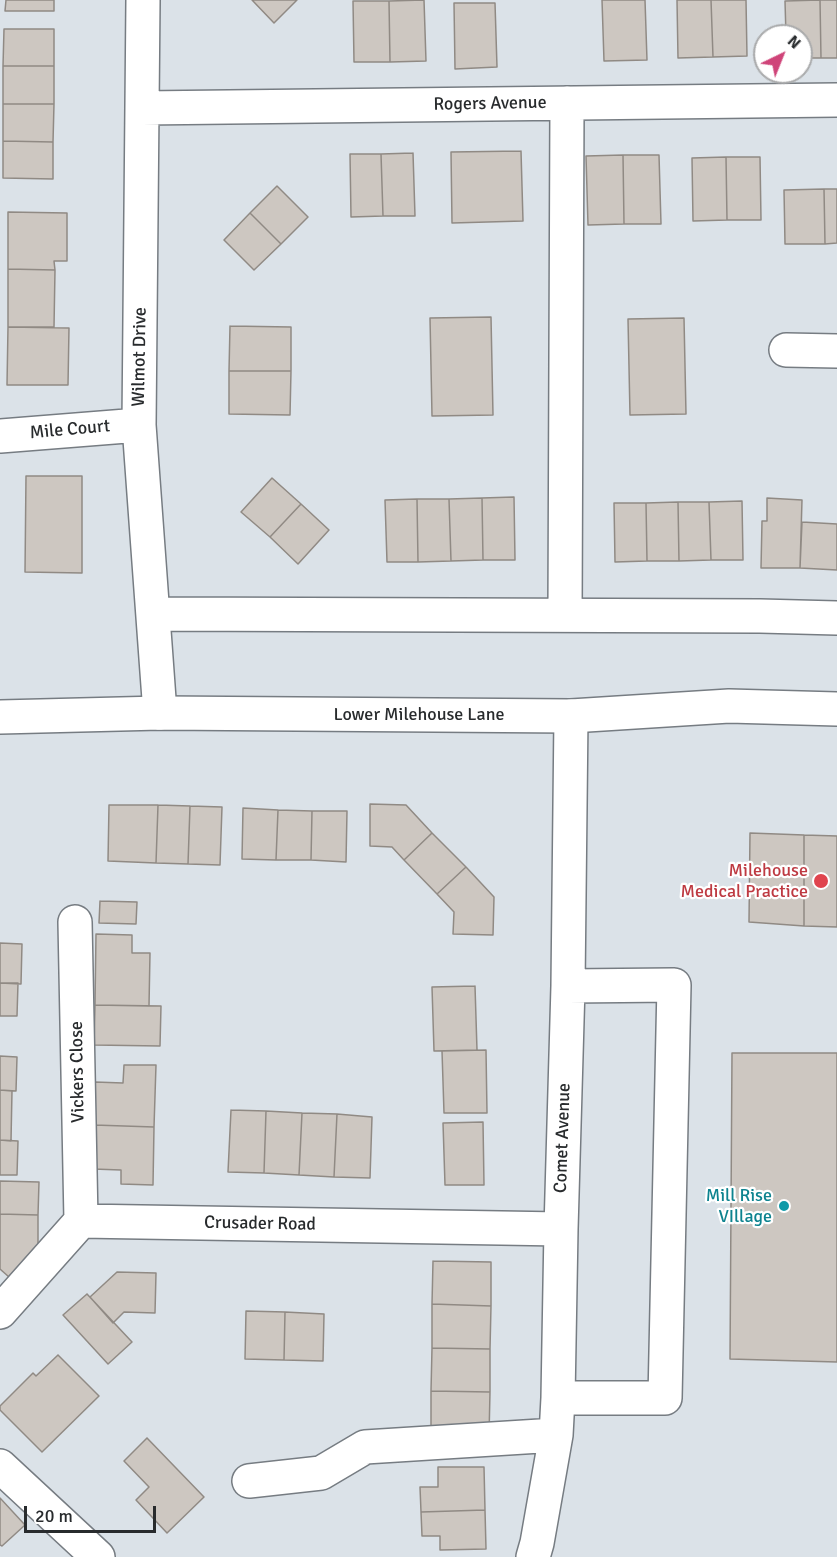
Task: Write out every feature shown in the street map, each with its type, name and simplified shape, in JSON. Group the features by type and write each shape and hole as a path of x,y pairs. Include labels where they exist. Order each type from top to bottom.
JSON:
{"street":[{"name":"Wilmot Drive","path":"143,0 140,425 160,713"},
{"name":"Rogers Avenue","path":"142,108 837,100"},
{"path":"565,615 567,103"},
{"path":"786,350 837,351"},
{"name":"Mile Court","path":"0,436 140,425"},
{"path":"153,614 837,618"},
{"name":"Lower Milehouse Lane","path":"0,717 160,713 571,716 729,706 837,709"},
{"name":"Comet Avenue","path":"533,1557 556,1435 558,1398 568,986 571,716"},
{"name":"Vickers Close","path":"75,922 81,1221"},
{"path":"558,1398 665,1398 666,1374 674,985 568,986"},
{"path":"0,1312 81,1221"},
{"name":"Crusader Road","path":"81,1221 561,1229"},
{"path":"249,1481 321,1473 365,1447 556,1435"},
{"path":"0,1466 98,1557"}],"building":[{"path":"6,0 54,0 54,11 5,11"},
{"path":"252,0 297,0 274,23"},
{"path":"424,0 426,61 390,62 389,1"},
{"path":"602,0 645,0 647,60 604,61"},
{"path":"677,0 711,0 713,57 678,58"},
{"path":"711,0 746,0 747,56 713,57"},
{"path":"820,0 837,0 837,58 821,58"},
{"path":"820,0 821,58 813,58 813,24 786,24 785,1"},
{"path":"353,1 389,1 390,62 354,62"},
{"path":"454,3 495,3 497,67 455,69"},
{"path":"4,29 54,29 54,66 3,66"},
{"path":"3,66 54,66 54,104 3,104"},
{"path":"3,104 54,104 53,142 3,141"},
{"path":"3,141 53,142 53,179 3,178"},
{"path":"521,151 523,221 452,223 451,152"},
{"path":"413,153 415,216 383,216 381,154"},
{"path":"350,154 381,154 383,216 351,217"},
{"path":"623,155 659,155 661,224 624,224"},
{"path":"623,155 624,224 588,225 586,156"},
{"path":"726,157 760,157 761,220 727,220"},
{"path":"726,157 727,220 693,221 692,158"},
{"path":"277,186 308,217 281,244 250,213"},
{"path":"824,189 837,189 837,243 825,244"},
{"path":"824,189 825,244 785,244 784,190"},
{"path":"8,212 67,213 67,261 54,261 55,270 8,269"},
{"path":"250,213 281,244 254,270 224,240"},
{"path":"8,269 55,270 54,327 8,327"},
{"path":"491,317 493,415 432,416 430,318"},
{"path":"684,318 686,414 630,415 628,319"},
{"path":"230,326 291,327 291,371 229,371"},
{"path":"8,327 69,328 68,385 7,385"},
{"path":"229,371 291,371 290,415 229,414"},
{"path":"26,476 82,476 82,573 25,572"},
{"path":"272,478 301,504 270,537 241,512"},
{"path":"514,497 515,560 483,560 482,498"},
{"path":"482,498 483,560 451,561 449,499"},
{"path":"767,498 802,500 800,568 761,568 762,521 767,521"},
{"path":"417,499 449,499 451,561 418,562"},
{"path":"417,499 418,562 387,562 385,500"},
{"path":"742,501 743,560 711,560 709,502"},
{"path":"678,502 709,502 711,560 679,561"},
{"path":"678,502 679,561 647,561 646,503"},
{"path":"614,503 646,503 647,561 615,562"},
{"path":"301,504 329,530 298,564 270,537"},
{"path":"802,522 837,524 837,570 800,568"},
{"path":"370,804 406,805 432,833 404,860 392,847 370,846"},
{"path":"109,805 158,805 156,863 108,861"},
{"path":"158,805 190,806 188,864 156,863"},
{"path":"190,806 222,807 220,865 188,864"},
{"path":"243,808 278,810 276,860 242,859"},
{"path":"278,810 312,811 311,860 276,860"},
{"path":"312,811 347,811 346,862 311,860"},
{"path":"432,833 466,867 437,894 404,860"},
{"path":"750,833 804,835 804,926 749,922"},
{"name":"Milehouse Medical Practice","path":"804,835 837,836 837,927 804,926"},
{"path":"466,867 494,897 493,935 453,934 454,912 437,894"},
{"path":"100,901 137,902 136,924 99,923"},
{"path":"96,934 132,935 132,953 150,953 149,1006 95,1005"},
{"path":"0,943 22,944 21,984 0,983"},
{"path":"0,983 18,983 17,1016 0,1016"},
{"path":"475,986 477,1050 434,1051 432,987"},
{"path":"95,1005 161,1006 160,1046 94,1045"},
{"path":"486,1050 487,1113 444,1113 442,1051"},
{"name":"Mill Rise VIllage","path":"732,1053 837,1053 837,1362 730,1359"},
{"path":"0,1056 17,1057 16,1091 0,1090"},
{"path":"124,1065 156,1065 154,1127 94,1125 95,1082 123,1083"},
{"path":"0,1090 12,1091 11,1141 0,1140"},
{"path":"231,1110 266,1111 264,1173 228,1172"},
{"path":"266,1111 302,1113 299,1175 264,1173"},
{"path":"302,1113 337,1114 334,1177 299,1175"},
{"path":"337,1114 372,1117 370,1178 334,1177"},
{"path":"483,1122 484,1185 445,1185 443,1123"},
{"path":"94,1125 154,1127 153,1185 121,1184 121,1170 93,1169"},
{"path":"0,1140 18,1141 17,1175 0,1175"},
{"path":"0,1181 39,1182 38,1215 0,1214"},
{"path":"0,1214 38,1215 38,1249 9,1277 0,1269"},
{"path":"433,1261 491,1262 491,1306 432,1304"},
{"path":"117,1272 156,1273 155,1313 124,1312 113,1323 90,1297"},
{"path":"87,1294 132,1342 108,1364 63,1315"},
{"path":"432,1304 491,1306 490,1349 432,1348"},
{"path":"246,1311 285,1312 284,1360 245,1359"},
{"path":"285,1312 324,1314 323,1361 284,1360"},
{"path":"432,1348 490,1349 490,1392 431,1391"},
{"path":"58,1355 99,1396 42,1452 0,1410 0,1406 33,1373 36,1376"},
{"path":"431,1391 490,1392 489,1436 431,1435"},
{"path":"147,1438 204,1497 167,1533 136,1500 149,1487 124,1461"},
{"path":"438,1467 484,1467 485,1510 421,1512 420,1487 438,1487"},
{"path":"0,1498 25,1525 2,1546 0,1545"},
{"path":"485,1510 486,1549 440,1550 440,1536 422,1536 421,1512"}],"place":[{"name":"Milehouse Medical Practice","path":"821,881"},
{"name":"Mill Rise VIllage","path":"784,1206"}]}
